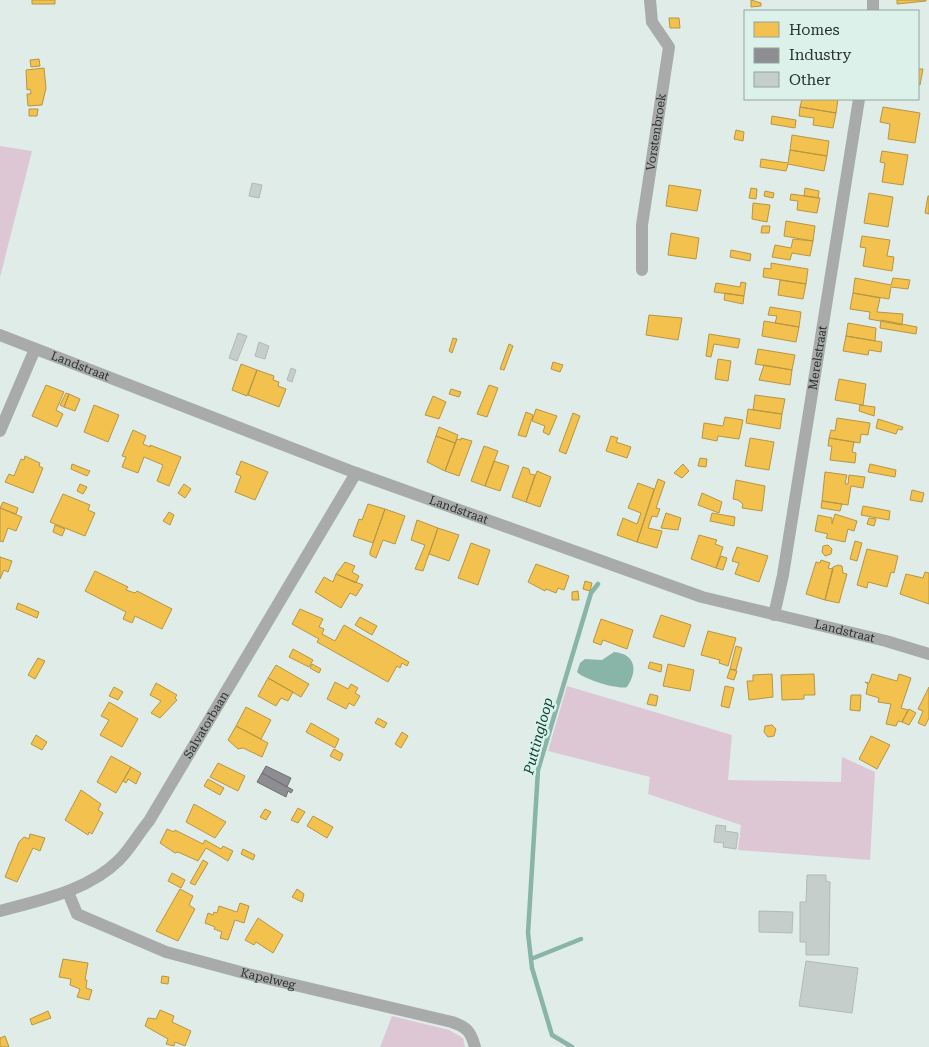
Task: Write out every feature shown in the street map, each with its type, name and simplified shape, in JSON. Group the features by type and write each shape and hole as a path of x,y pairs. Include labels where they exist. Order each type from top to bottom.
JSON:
{"street":[{"name":"Vorstenbroek","path":"642,270 642,226 670,47 652,22 650,0"},
{"name":"Merelstraat","path":"774,615 784,566 859,100"},
{"name":"Landstraat","path":"0,335 356,473 702,596 774,615 886,640 929,654"},
{"path":"0,431 35,349"},
{"name":"Salvatorbaan","path":"0,911 68,892 101,874 118,861 149,821 356,473"},
{"name":"Kapelweg","path":"68,892 77,914 166,952 248,974 452,1022 465,1026 472,1035 475,1047"}],"shaded area":[{"path":"0,146 32,151 0,277"},
{"path":"614,652 627,656 633,664 633,675 627,687 616,687 601,683 586,678 577,672 580,663 585,659 602,660"},
{"path":"567,686 732,735 728,780 841,782 842,757 875,772 870,860 738,850 741,825 648,794 650,777 548,751"},
{"path":"392,1016 449,1030 463,1038 465,1047 380,1047"}],"building: Homes":[{"path":"32,0 55,0 55,4 32,4"},
{"path":"751,0 761,3 761,6 751,7"},
{"path":"897,0 926,0 926,1 897,4"},
{"path":"669,18 679,18 680,28 670,28"},
{"path":"39,59 40,66 31,67 30,60"},
{"path":"44,68 46,88 42,105 28,106 27,94 31,94 30,89 27,90 26,70"},
{"path":"919,69 923,69 920,85"},
{"path":"802,100 838,100 836,113 800,107"},
{"path":"800,107 836,113 833,128 813,125 814,118 799,116"},
{"path":"883,107 920,113 915,143 888,139 890,124 880,122"},
{"path":"29,109 38,109 37,116 29,116"},
{"path":"772,116 796,120 795,128 771,124"},
{"path":"736,130 744,132 743,141 734,139"},
{"path":"792,135 829,141 827,156 790,150"},
{"path":"790,150 827,156 824,171 788,164 786,171 760,167 761,159 788,163"},
{"path":"882,151 908,155 903,185 882,182 885,163 880,162"},
{"path":"669,185 701,190 697,211 666,206"},
{"path":"751,188 757,189 756,199 749,198"},
{"path":"805,188 819,191 818,198 804,196"},
{"path":"765,191 774,193 773,198 764,196"},
{"path":"869,193 893,197 888,227 864,223"},
{"path":"791,194 820,198 817,213 797,210 798,201 790,200"},
{"path":"929,196 929,214 925,213"},
{"path":"753,203 770,205 767,222 752,219"},
{"path":"786,221 815,226 813,241 784,236"},
{"path":"762,226 770,226 769,233 761,233"},
{"path":"671,233 699,238 696,259 668,255"},
{"path":"862,236 890,240 887,256 894,257 892,271 863,266 866,248 860,247"},
{"path":"793,239 813,241 810,256 792,253 790,260 772,257 775,245 791,248"},
{"path":"731,250 751,254 750,261 730,257"},
{"path":"771,263 808,269 806,284 763,277 764,268 771,269"},
{"path":"855,278 891,285 893,278 910,280 908,289 891,287 889,299 853,293"},
{"path":"780,280 806,284 803,299 778,295"},
{"path":"741,282 746,283 744,296 714,292 716,283 740,287"},
{"path":"725,293 744,296 743,304 724,300"},
{"path":"853,293 880,298 877,312 903,314 902,325 869,319 870,312 850,309"},
{"path":"770,307 801,312 799,327 775,323 777,316 768,315"},
{"path":"649,315 682,318 678,340 646,335"},
{"path":"881,320 917,327 916,334 880,328"},
{"path":"764,321 799,327 796,342 762,336"},
{"path":"848,323 876,328 875,341 846,336"},
{"path":"709,334 740,339 738,348 714,344 711,357 706,356"},
{"path":"846,336 882,342 881,352 869,350 868,355 843,351"},
{"path":"453,338 457,339 452,353 449,351"},
{"path":"509,344 513,346 504,370 500,369"},
{"path":"758,349 795,355 792,370 755,364"},
{"path":"718,359 731,361 728,381 715,379"},
{"path":"553,362 563,365 560,372 551,369"},
{"path":"241,364 257,370 247,396 232,390"},
{"path":"764,365 792,370 790,385 759,380"},
{"path":"257,370 274,376 273,380 279,382 278,386 286,389 279,407 248,395"},
{"path":"839,379 866,384 863,405 835,400"},
{"path":"46,385 64,392 56,410 63,414 57,427 32,416"},
{"path":"489,385 498,388 487,417 477,414"},
{"path":"451,389 461,392 459,397 449,394"},
{"path":"66,393 69,394 64,407 60,405"},
{"path":"69,394 80,399 75,411 64,407"},
{"path":"755,395 785,399 782,414 753,410"},
{"path":"433,396 446,402 439,419 425,415"},
{"path":"94,405 119,415 108,442 84,432"},
{"path":"860,405 875,407 874,416 859,411"},
{"path":"536,409 557,416 549,435 543,432 545,426 532,421"},
{"path":"748,409 782,414 780,429 746,423"},
{"path":"526,412 533,415 526,437 518,435"},
{"path":"573,413 580,416 566,454 559,451"},
{"path":"725,417 743,420 739,439 718,436 717,441 702,438 704,423 723,426"},
{"path":"837,418 870,423 868,435 861,434 860,443 829,438 831,430 835,431"},
{"path":"878,419 903,427 902,430 898,429 896,434 876,428"},
{"path":"439,427 458,435 455,443 436,436"},
{"path":"133,430 146,436 143,444 181,457 169,486 157,481 163,465 144,457 138,473 122,467 126,457 122,456"},
{"path":"436,436 455,443 445,471 427,462"},
{"path":"611,436 618,438 616,442 631,447 627,458 606,451"},
{"path":"461,438 472,441 459,476 445,471 457,439 461,440"},
{"path":"750,438 774,442 769,470 745,466"},
{"path":"829,438 854,442 852,452 856,453 855,463 830,460 832,446 828,446"},
{"path":"484,446 498,451 485,486 471,481"},
{"path":"25,456 40,463 39,466 43,468 33,493 5,482 9,474 14,476 21,459 24,460"},
{"path":"700,458 707,459 706,467 698,466"},
{"path":"241,461 268,472 255,500 235,492 241,476 236,474"},
{"path":"494,461 509,466 500,491 485,486"},
{"path":"72,464 90,471 87,476 71,469"},
{"path":"683,464 689,471 682,478 674,473"},
{"path":"870,464 896,470 895,477 868,472"},
{"path":"523,467 529,469 530,474 535,475 526,502 512,497"},
{"path":"537,471 551,477 540,507 526,502"},
{"path":"825,472 847,475 845,484 848,484 849,475 865,477 863,488 851,486 848,505 822,501"},
{"path":"658,479 665,482 656,508 660,509 657,517 652,516 648,528 662,531 657,548 637,542"},
{"path":"736,480 765,486 762,511 742,508 743,504 733,499"},
{"path":"638,483 654,489 637,542 617,535 623,518 637,524 641,513 628,508"},
{"path":"80,484 87,487 83,494 77,491"},
{"path":"184,484 191,489 185,498 178,493"},
{"path":"912,490 924,493 922,502 910,500"},
{"path":"702,493 722,502 719,513 698,505"},
{"path":"63,494 90,505 88,510 95,513 85,536 50,522"},
{"path":"822,501 842,504 840,511 821,508"},
{"path":"3,502 18,508 16,514 0,508"},
{"path":"368,504 385,509 373,543 353,536 359,519 362,520"},
{"path":"863,506 890,511 889,520 861,515"},
{"path":"0,508 22,517 16,531 8,528 3,542 0,541"},
{"path":"385,509 405,516 395,544 383,540 376,558 370,555 370,552"},
{"path":"169,512 174,515 170,525 163,521"},
{"path":"666,513 681,518 678,530 661,528"},
{"path":"712,513 735,517 734,526 710,521"},
{"path":"835,514 857,521 854,531 848,529 845,542 826,538 828,534 815,531 818,515 832,518 832,524"},
{"path":"869,518 876,519 874,526 867,524"},
{"path":"417,520 438,528 423,571 415,569 425,545 411,540"},
{"path":"55,525 65,529 62,536 53,532"},
{"path":"438,528 459,535 449,561 429,554"},
{"path":"699,535 717,540 715,544 723,547 716,568 691,559"},
{"path":"855,541 862,543 857,561 850,559"},
{"path":"471,543 490,550 478,585 458,578"},
{"path":"828,545 832,549 831,554 825,556 822,552 823,546"},
{"path":"737,547 768,556 759,582 735,574 739,563 732,561"},
{"path":"867,549 898,556 894,573 891,572 887,587 868,582 867,588 857,585"},
{"path":"721,556 727,558 723,570 716,568"},
{"path":"0,557 12,561 8,572 4,570 0,579"},
{"path":"821,560 830,563 828,568 833,569 825,600 806,594 816,562 820,563"},
{"path":"345,562 355,566 352,572 359,576 356,583 336,574"},
{"path":"536,564 569,576 564,590 558,588 556,593 546,589 545,591 528,582"},
{"path":"842,566 843,573 847,574 839,603 825,600 833,567"},
{"path":"95,571 128,587 126,590 135,593 137,591 172,609 162,629 135,616 132,623 123,619 126,612 85,591"},
{"path":"925,572 929,573 929,604 900,594 906,574 923,578"},
{"path":"336,574 363,585 356,596 350,593 341,608 315,592 324,577 333,582"},
{"path":"585,581 592,583 590,591 583,589"},
{"path":"578,591 579,600 572,600 572,592"},
{"path":"18,603 39,612 37,618 16,609"},
{"path":"300,609 323,619 319,627 324,629 322,634 335,641 344,625 409,662 407,666 402,663 400,668 397,666 388,682 317,642 319,639 292,624"},
{"path":"661,615 691,625 684,647 653,637"},
{"path":"360,617 377,626 372,635 355,625"},
{"path":"601,619 633,630 627,649 603,640 601,645 593,642"},
{"path":"708,631 736,638 728,666 719,663 720,660 701,655"},
{"path":"736,646 742,648 736,670 730,669"},
{"path":"293,649 313,660 309,667 289,657"},
{"path":"38,658 45,661 35,679 28,675"},
{"path":"650,662 662,665 661,672 648,668"},
{"path":"312,664 321,669 319,673 310,668"},
{"path":"668,664 694,670 690,691 663,686"},
{"path":"276,665 309,684 301,697 268,678"},
{"path":"730,669 737,671 734,680 727,678"},
{"path":"772,674 773,697 749,700 747,681 753,681 753,675"},
{"path":"814,674 815,695 804,695 804,699 782,700 781,675"},
{"path":"872,674 897,681 899,674 911,678 901,708 908,710 902,722 898,721 896,726 886,724 891,704 878,702 879,698 866,694 868,684 865,682 869,683"},
{"path":"268,678 293,692 288,701 281,698 276,706 258,696"},
{"path":"335,682 348,689 351,684 358,688 355,693 360,696 354,706 349,703 346,709 327,699"},
{"path":"156,683 177,695 175,698 177,700 160,718 151,713 161,701 150,695"},
{"path":"725,686 734,688 729,708 721,706"},
{"path":"114,687 123,692 118,700 109,696"},
{"path":"929,687 929,718 925,726 918,723 923,711 918,709"},
{"path":"650,694 658,696 656,706 647,704"},
{"path":"851,695 861,695 860,711 850,710"},
{"path":"109,702 138,719 122,747 100,735 109,720 101,716"},
{"path":"246,707 271,720 261,739 236,726"},
{"path":"909,709 916,713 909,725 902,722"},
{"path":"378,718 387,723 384,728 375,723"},
{"path":"311,723 339,739 335,748 306,732"},
{"path":"772,725 776,729 774,736 768,737 764,732 765,726"},
{"path":"236,726 268,743 262,757 243,748 238,749 228,740"},
{"path":"402,732 408,736 401,748 395,744"},
{"path":"36,735 47,742 42,750 31,744"},
{"path":"871,736 890,745 877,769 859,759"},
{"path":"334,749 343,754 340,761 330,756"},
{"path":"111,756 131,767 116,793 97,782"},
{"path":"218,763 245,776 238,791 210,777"},
{"path":"131,767 141,773 136,784 128,779 126,783 123,781"},
{"path":"208,779 224,788 220,795 204,786"},
{"path":"81,790 101,804 98,810 103,813 92,834 89,832 88,835 65,820"},
{"path":"194,804 226,822 215,838 186,822"},
{"path":"298,808 305,812 298,823 291,820"},
{"path":"265,809 271,812 266,820 260,817"},
{"path":"313,816 333,827 327,838 307,826"},
{"path":"167,829 174,832 175,830 203,844 205,840 221,849 223,846 233,851 228,861 206,848 198,861 178,852 175,853 160,843"},
{"path":"30,834 45,838 40,851 33,848 17,882 5,877 19,842 24,837 29,839"},
{"path":"243,849 255,855 253,860 241,854"},
{"path":"203,860 208,863 195,885 190,883"},
{"path":"172,873 185,880 181,888 168,881"},
{"path":"180,889 193,896 189,905 195,909 178,941 156,931"},
{"path":"297,889 304,894 302,902 292,897"},
{"path":"240,903 249,906 244,923 235,920 228,940 220,938 222,932 205,923 208,913 213,915 214,912 217,913 219,906 237,912"},
{"path":"258,918 283,935 273,953 256,942 254,945 245,940"},
{"path":"63,959 88,963 85,980 87,980 86,988 92,990 89,1000 77,997 80,989 70,985 71,979 59,977"},
{"path":"162,976 169,977 168,984 161,983"},
{"path":"160,1010 174,1016 172,1022 191,1031 185,1046 175,1042 174,1046 166,1044 168,1039 145,1026 148,1018 156,1019"},
{"path":"48,1011 51,1018 32,1025 30,1019"},
{"path":"5,1036 9,1047 0,1047 0,1038"}],"building: Industry":[{"path":"266,766 291,778 287,787 262,773"},
{"path":"262,773 293,790 291,793 288,791 286,797 257,782"}],"building: Other":[{"path":"252,183 262,185 259,198 249,196"},
{"path":"238,333 247,336 237,361 229,358"},
{"path":"259,342 269,346 265,359 255,356"},
{"path":"291,368 296,370 292,382 287,380"},
{"path":"716,825 726,826 725,831 738,833 736,849 723,847 724,843 714,842"},
{"path":"807,875 826,875 826,881 830,882 829,955 806,955 806,942 800,942 800,902 806,902"},
{"path":"759,911 793,912 792,933 759,932"},
{"path":"806,961 858,968 852,1013 799,1006"}],"waterway":[{"name":"Puttingloop","path":"572,1047 552,1035 532,968 528,933 538,770 591,593 598,584"},
{"path":"531,959 581,939"}]}
